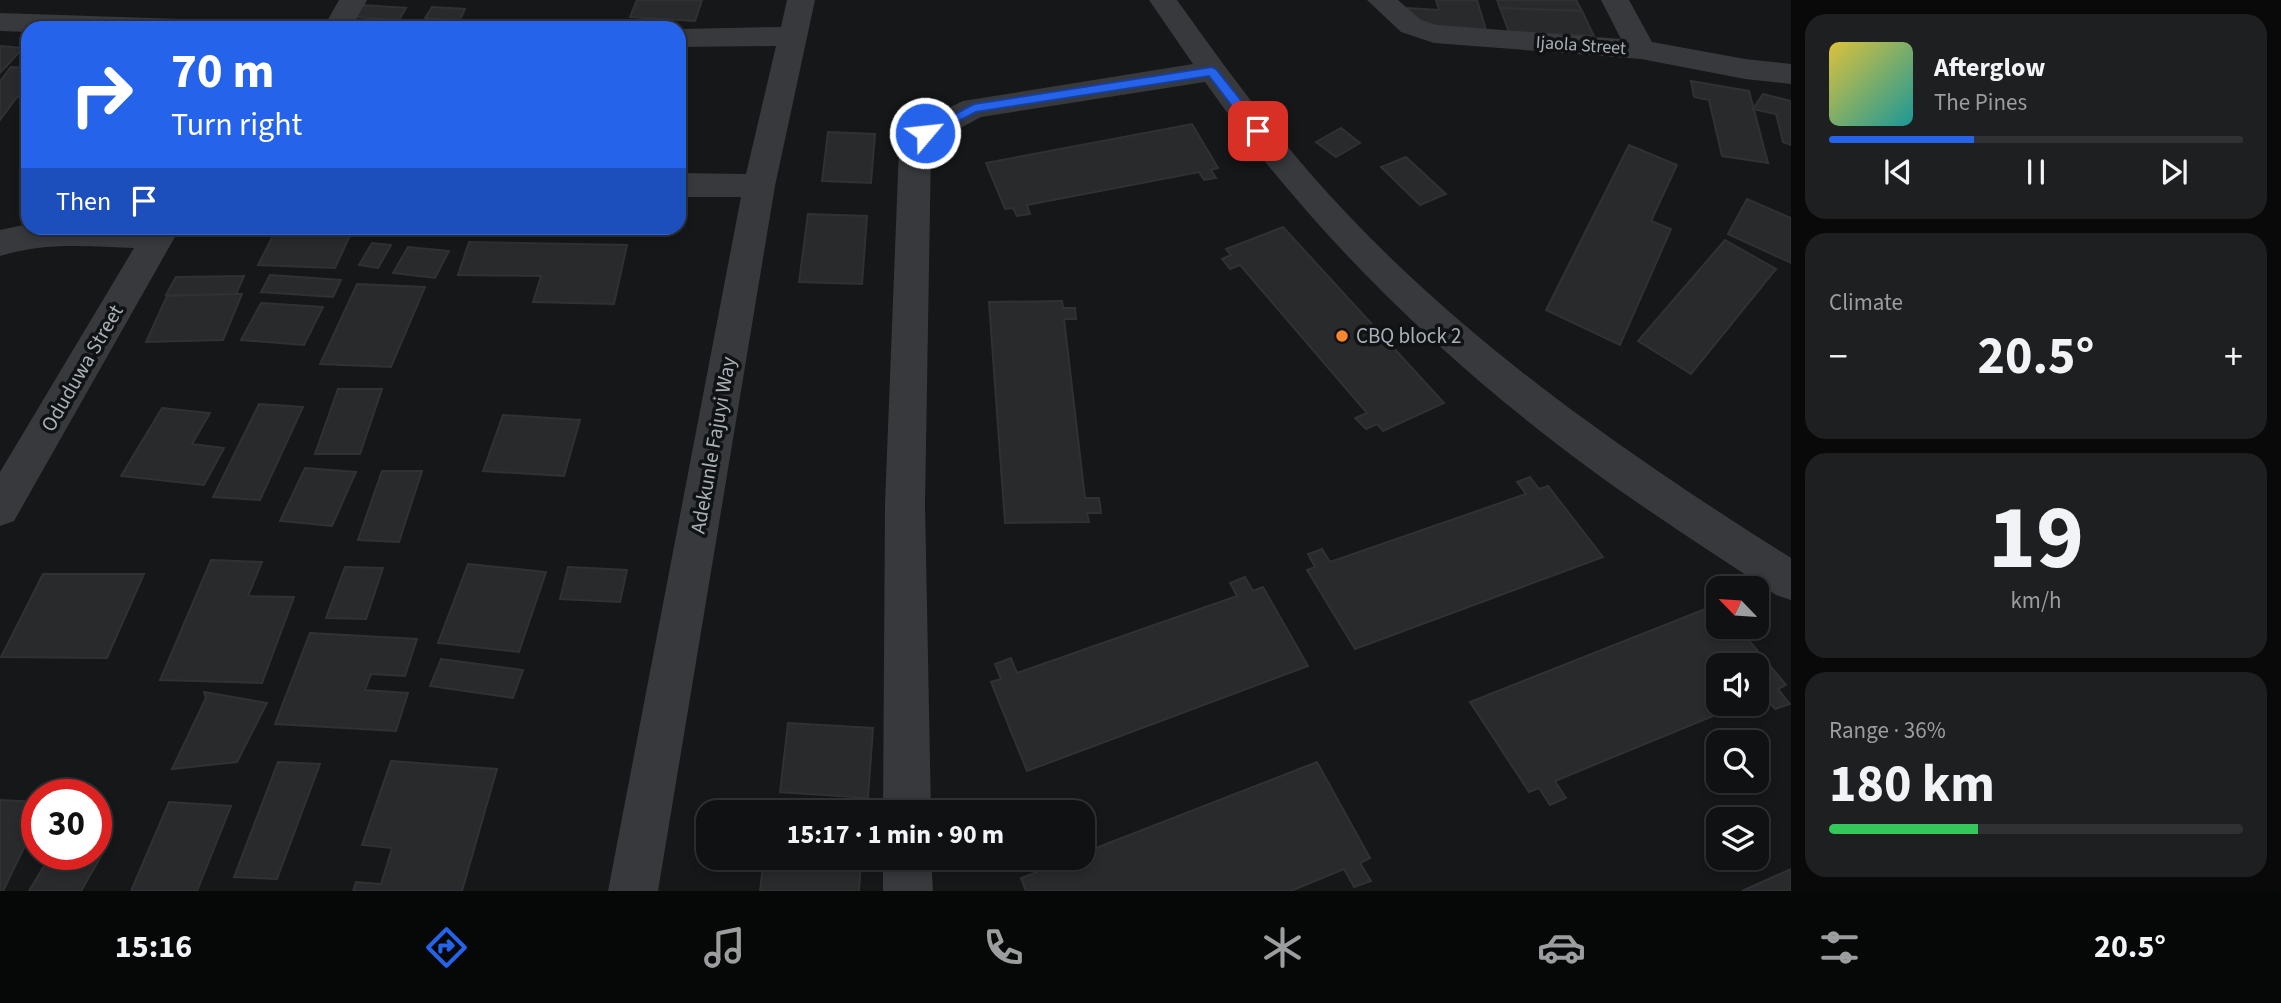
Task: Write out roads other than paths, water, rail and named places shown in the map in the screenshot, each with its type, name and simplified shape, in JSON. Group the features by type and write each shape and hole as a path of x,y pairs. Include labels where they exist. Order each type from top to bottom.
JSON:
{"street":[{"path":"341,21 353,0"},
{"name":"Adekunle Fajuyi Way","path":"633,891 759,186 801,0"},
{"path":"1163,0 1212,71 1289,171 1351,239 1509,385 1620,469 1791,581"},
{"name":"Ijaola Street","path":"1381,0 1411,26 1434,34 1642,50 1745,69 1791,74"},
{"path":"1615,0 1642,50"},
{"path":"0,22 21,23"},
{"path":"686,38 792,36"},
{"path":"907,800 905,504 915,148 925,133 974,108 1212,71"},
{"path":"686,185 759,186"},
{"path":"0,243 11,238 69,235"},
{"name":"Oduduwa Street","path":"0,508 159,235"},
{"path":"907,870 908,891"}],"place":[{"name":"CBQ block 2","path":"1342,336"}]}
